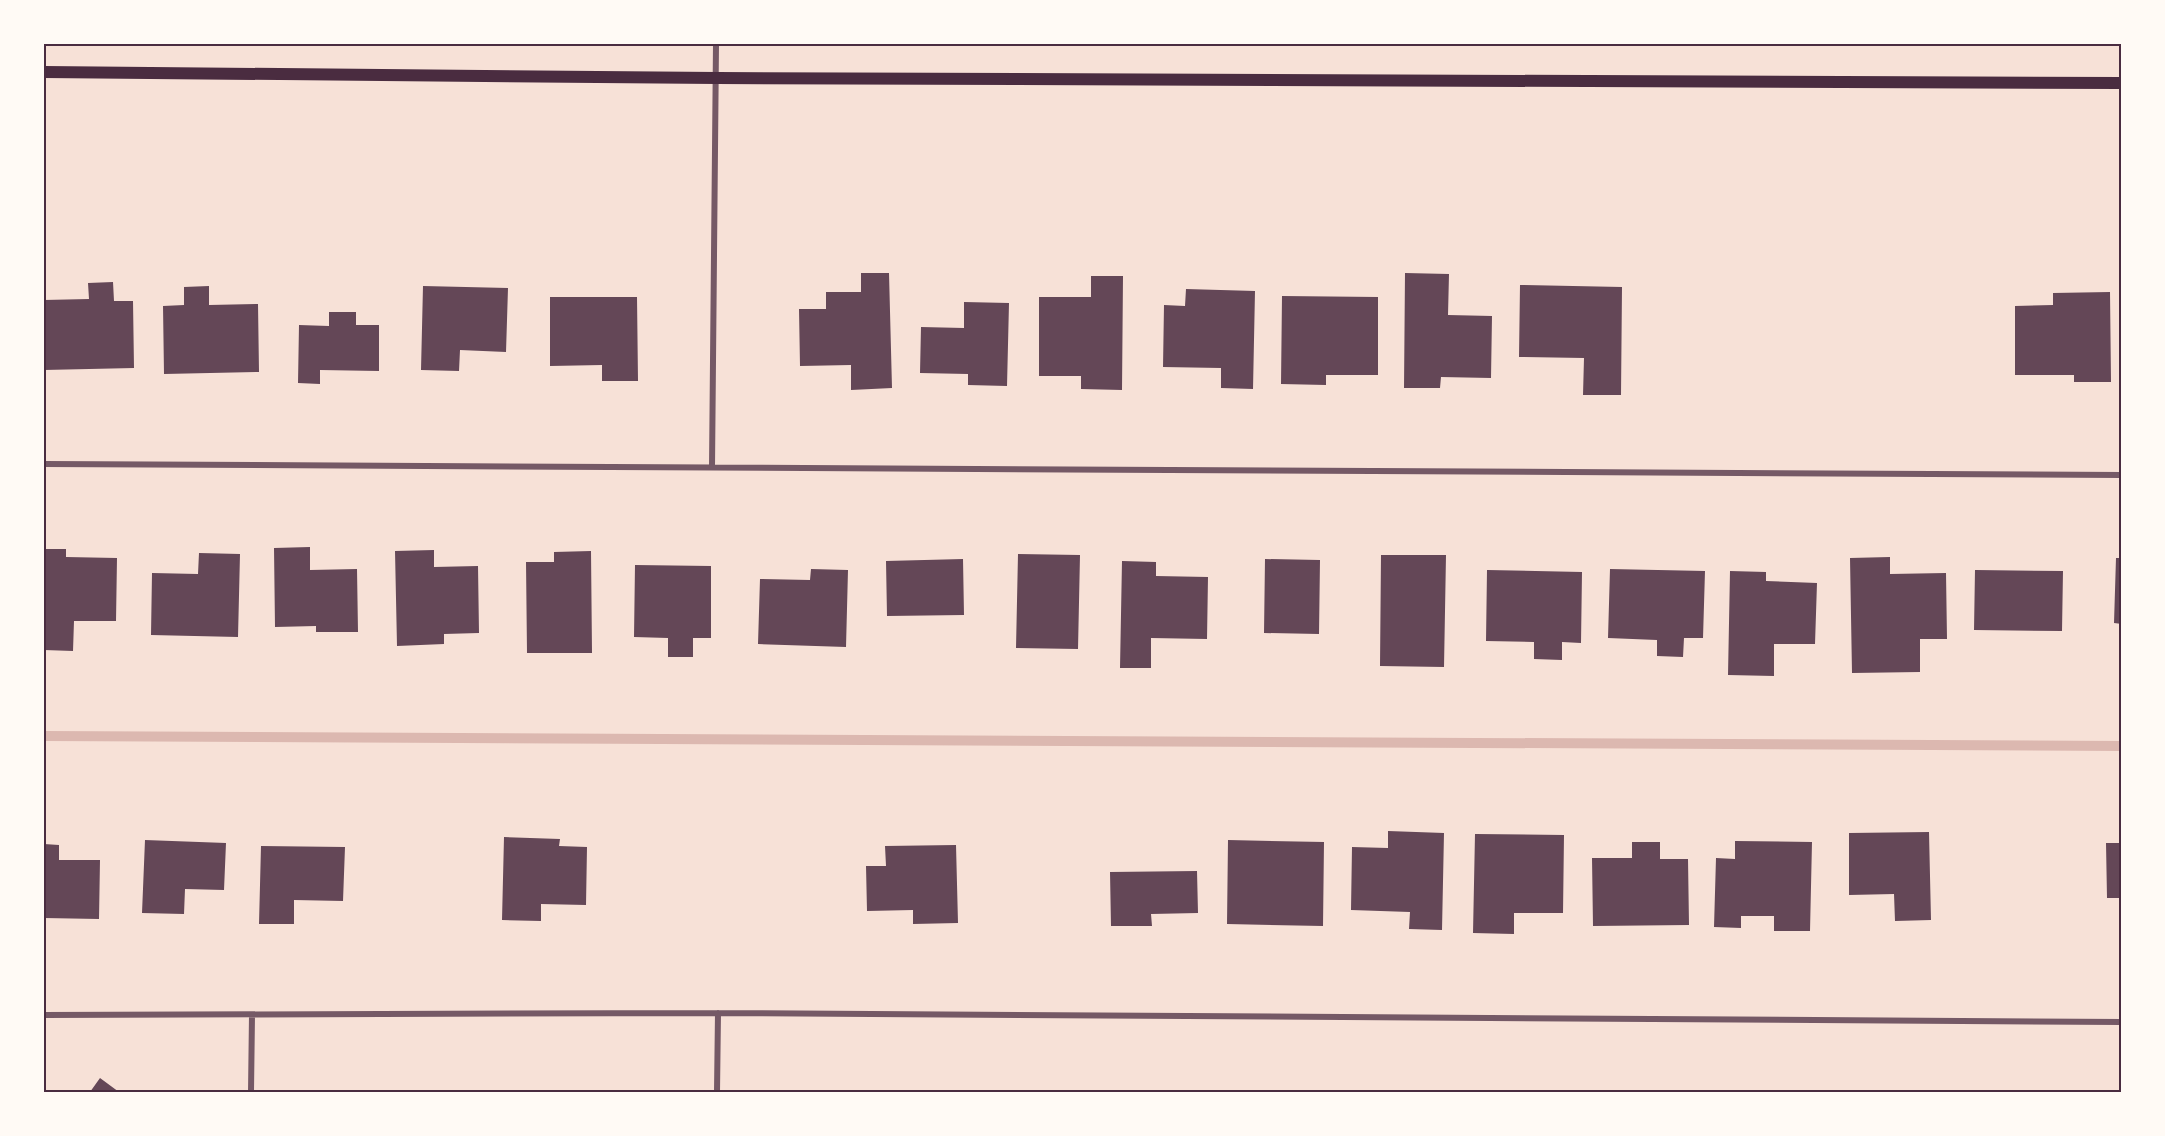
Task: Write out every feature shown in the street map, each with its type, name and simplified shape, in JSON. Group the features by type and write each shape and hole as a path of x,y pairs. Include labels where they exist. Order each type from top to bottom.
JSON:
{"main road":[{"path":"44,72 717,78 2121,83"}],"street":[{"path":"712,467 716,44"},
{"path":"44,464 2121,475"},
{"path":"717,1092 718,1013"},
{"path":"44,1016 718,1013 2121,1022"},
{"path":"251,1092 252,1016"}],"building":[{"path":"861,273 889,273 892,388 851,390 851,365 800,366 799,309 826,309 826,292 861,292"},
{"path":"1405,273 1449,274 1448,315 1492,316 1491,378 1441,377 1440,388 1404,388"},
{"path":"1091,276 1123,276 1122,390 1081,389 1081,376 1039,376 1039,297 1091,297"},
{"path":"113,282 114,301 133,301 134,368 44,370 44,300 89,299 88,283"},
{"path":"1520,285 1622,287 1621,395 1583,395 1584,358 1519,357"},
{"path":"209,286 209,305 258,304 259,372 164,374 163,306 184,305 184,287"},
{"path":"423,286 508,288 506,352 460,350 459,371 421,370"},
{"path":"1186,289 1255,291 1253,389 1221,388 1221,368 1163,367 1164,305 1185,306"},
{"path":"2110,292 2111,382 2074,382 2074,375 2015,375 2015,306 2053,305 2053,293"},
{"path":"1282,296 1378,297 1378,375 1326,375 1326,385 1281,384"},
{"path":"550,297 637,297 638,381 602,381 602,365 550,366"},
{"path":"964,302 1009,303 1007,386 968,385 968,374 920,373 921,327 964,328"},
{"path":"329,312 356,312 356,325 379,325 379,371 320,370 320,384 298,383 299,325 329,326"},
{"path":"310,547 310,570 357,569 358,632 316,632 316,626 275,627 274,548"},
{"path":"44,549 66,549 66,557 117,558 116,621 74,621 73,651 44,650"},
{"path":"434,550 434,567 478,566 479,633 444,634 444,644 397,646 395,551"},
{"path":"591,551 592,653 527,653 526,562 554,562 554,552"},
{"path":"199,553 240,554 238,637 151,635 152,573 198,574"},
{"path":"1018,554 1080,555 1078,649 1016,648"},
{"path":"1381,555 1446,555 1444,667 1380,666"},
{"path":"1890,557 1890,574 1946,573 1947,639 1920,639 1920,672 1852,673 1850,558"},
{"path":"2116,558 2122,558 2122,624 2114,623"},
{"path":"963,559 964,615 887,616 886,561"},
{"path":"1265,559 1320,560 1319,634 1264,633"},
{"path":"1122,561 1156,562 1156,576 1208,577 1207,639 1151,638 1151,668 1120,668"},
{"path":"635,565 711,566 711,638 693,638 693,657 668,657 668,638 634,637"},
{"path":"811,569 848,570 846,647 758,644 760,579 810,580"},
{"path":"1610,569 1705,571 1703,638 1684,638 1683,657 1657,656 1657,640 1608,638"},
{"path":"1487,570 1582,572 1581,643 1562,642 1562,660 1534,659 1534,642 1486,641"},
{"path":"1975,570 2063,571 2062,631 1974,630"},
{"path":"1730,571 1766,572 1766,581 1817,583 1815,644 1774,644 1774,676 1728,675"},
{"path":"1388,831 1444,833 1442,930 1409,929 1410,912 1351,910 1352,847 1388,848"},
{"path":"1929,832 1931,920 1895,921 1894,894 1849,895 1849,833"},
{"path":"1475,834 1564,835 1563,913 1514,913 1514,934 1473,933"},
{"path":"504,837 560,839 559,846 587,847 586,905 541,904 541,921 502,920"},
{"path":"145,840 226,843 224,890 185,889 184,914 142,913"},
{"path":"1228,840 1324,842 1323,926 1227,924"},
{"path":"1735,841 1812,842 1810,931 1774,931 1774,916 1741,916 1741,928 1714,927 1716,858 1735,859"},
{"path":"1632,842 1660,842 1660,859 1688,859 1689,925 1593,926 1592,858 1632,858"},
{"path":"2106,843 2122,843 2122,898 2107,898"},
{"path":"44,844 59,845 59,860 100,860 99,919 44,918"},
{"path":"956,845 958,923 913,924 913,910 867,911 866,866 886,866 885,846"},
{"path":"261,846 345,847 343,901 294,900 294,924 259,924"},
{"path":"1197,871 1198,913 1151,914 1152,926 1111,926 1110,872"},
{"path":"100,1078 119,1092 90,1092"}],"waterway":[{"path":"44,736 2122,746"}]}
